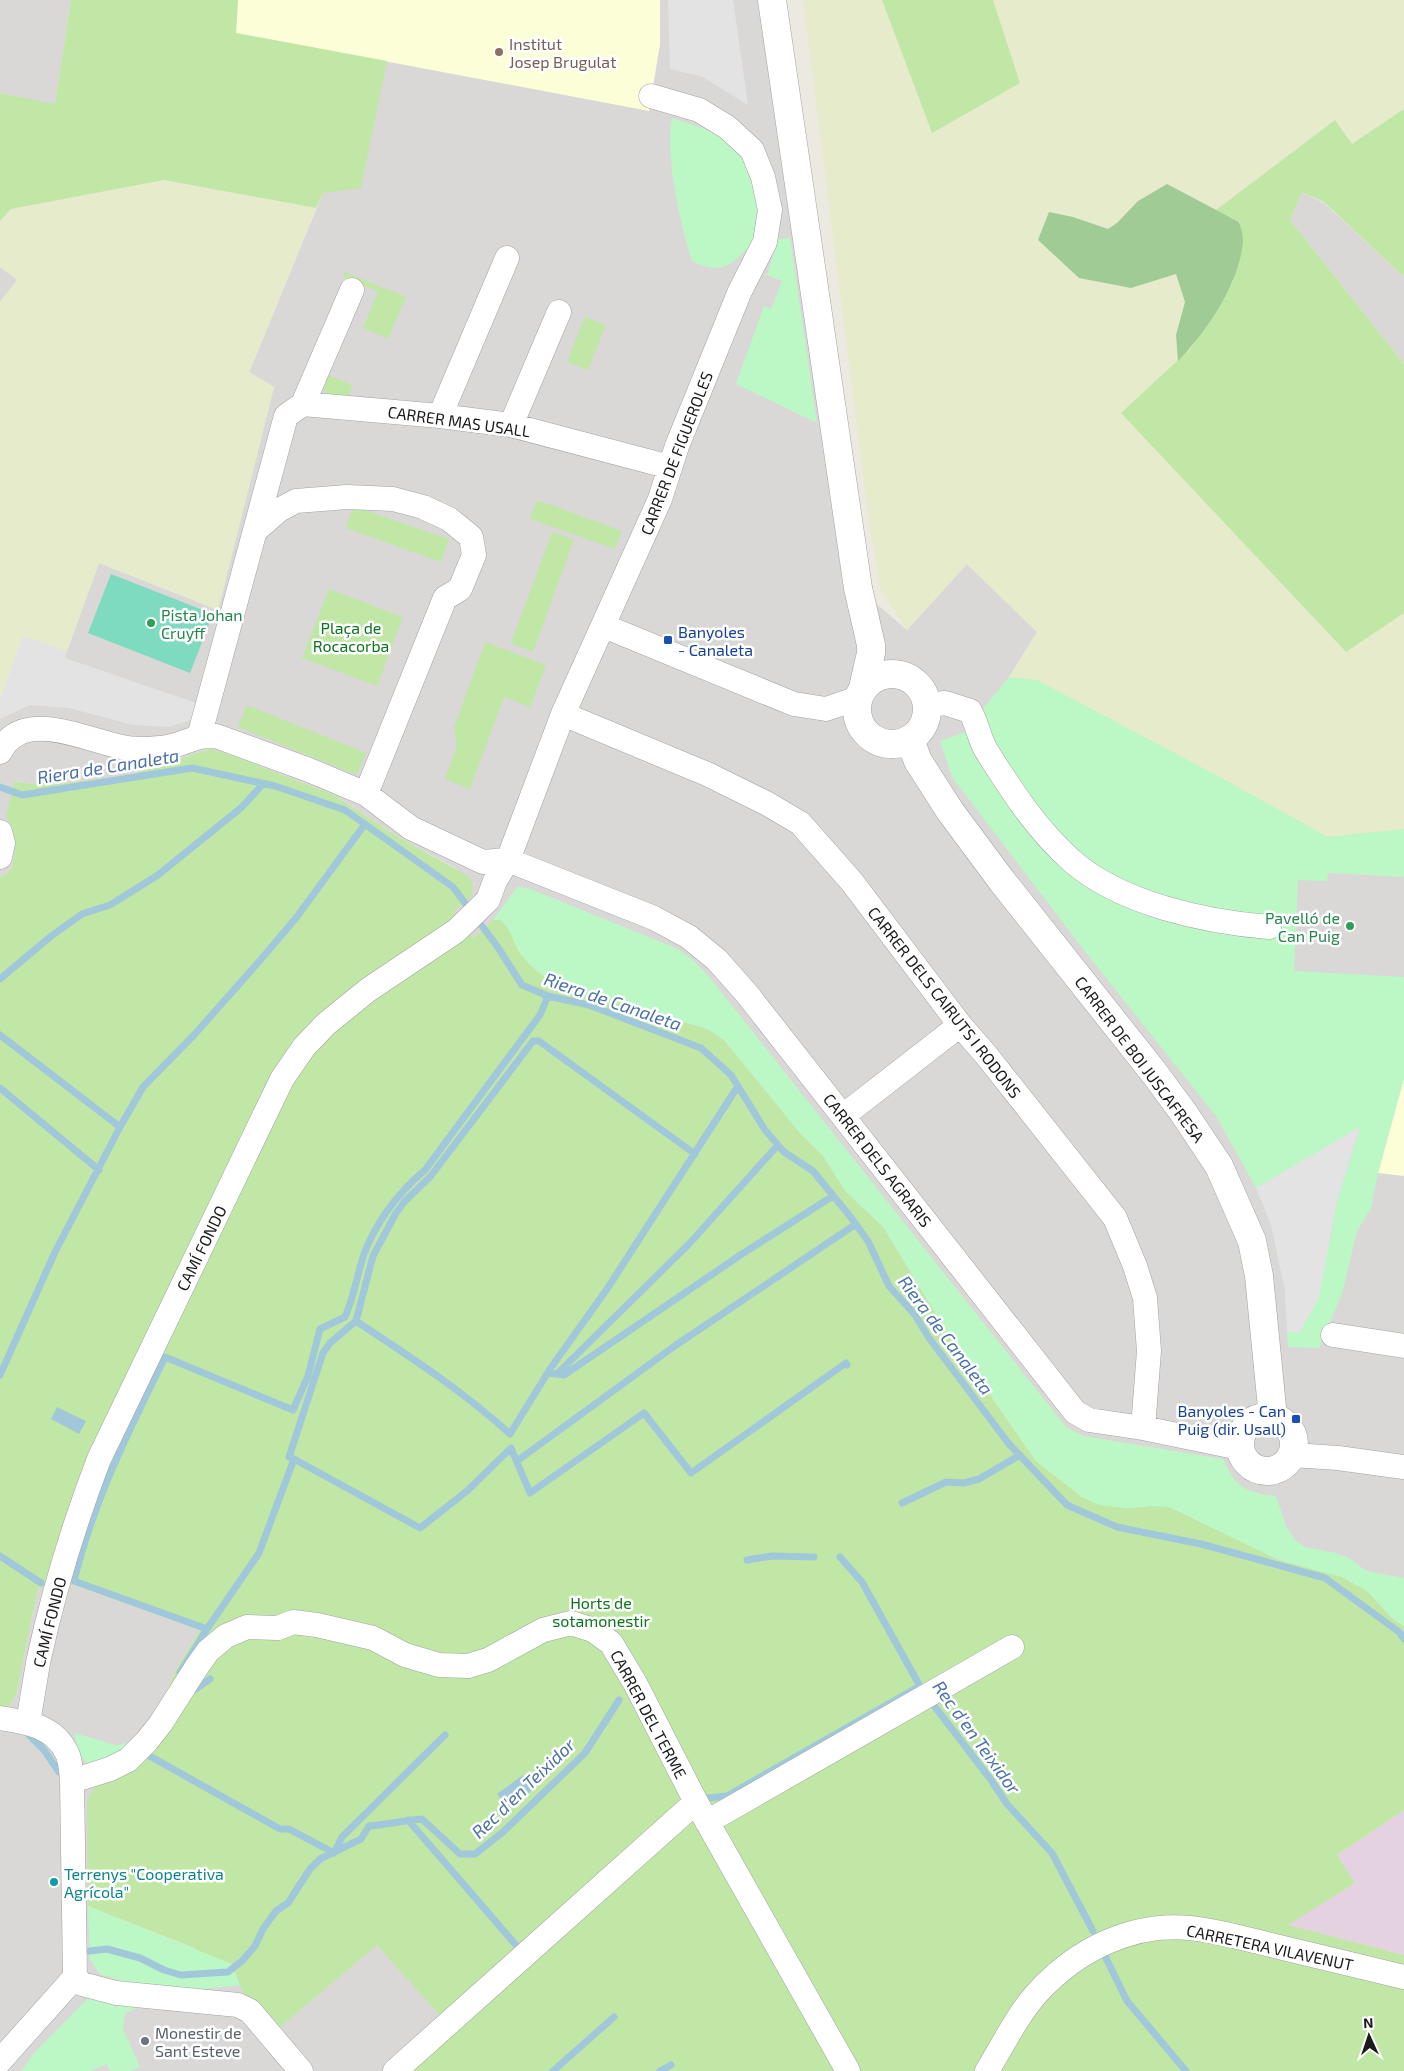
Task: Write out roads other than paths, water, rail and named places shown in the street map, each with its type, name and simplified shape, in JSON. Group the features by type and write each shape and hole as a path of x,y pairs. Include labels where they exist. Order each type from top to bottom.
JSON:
{"street":[{"path":"772,0 858,588 871,653 857,705 858,720 866,733 878,742 894,744 910,740 918,734 924,725 928,705 925,696 914,681 897,674 871,653"},
{"name":"CARRER DE FIGUEROLES","path":"508,860 563,714 660,500 670,467 740,291 765,242 770,210 764,177 752,150 727,127 699,110 652,96"},
{"path":"440,416 507,258"},
{"path":"199,737 286,416 303,404 352,290"},
{"path":"511,425 559,312"},
{"name":"CARRER MAS USALL","path":"303,404 440,416 511,425 670,467"},
{"path":"256,530 279,510 296,501 356,498 393,500 423,507 449,519 471,537 474,555 460,589 445,598 366,794"},
{"path":"604,626 794,704 826,709 861,693 878,676 897,674"},
{"path":"928,705 945,703 970,711 985,748 1030,818 1073,862 1088,873 1118,890 1163,907 1240,925 1269,927"},
{"name":"CARRER DELS CAIRUTS I RODONS","path":"563,714 707,774 766,803 800,823 852,882 960,1025 987,1056 1115,1218 1135,1266 1145,1298 1149,1351 1144,1428"},
{"path":"0,752 5,742 16,733 34,728 51,729 124,748 163,748 199,737 216,736 366,794 411,828 483,862 508,860"},
{"name":"CARRER DE BOI JUSCAFRESA","path":"910,740 918,761 950,811 1002,881 1155,1074 1219,1166 1252,1241 1259,1276 1273,1418"},
{"path":"0,832 3,843 0,857"},
{"name":"CARRER DELS AGRARIS","path":"508,860 654,918 689,937 717,960 747,994 1075,1412 1089,1420 1144,1428 1240,1448"},
{"name":"CAMÍ FONDO","path":"28,1722 39,1659 61,1572 79,1510 98,1460 282,1079 304,1047 326,1024 368,990 456,931 488,900 495,881 508,860"},
{"path":"843,1116 960,1025"},
{"path":"1333,1336 1404,1346"},
{"path":"1264,1418 1273,1418 1280,1421 1291,1432 1294,1440 1292,1455 1280,1468 1272,1471 1263,1471 1248,1464 1242,1456 1240,1439 1249,1424 1264,1418"},
{"path":"1292,1455 1338,1458 1404,1467"},
{"name":"CARRER DEL TERME","path":"72,1781 110,1769 128,1760 147,1742 161,1723 208,1651 226,1636 247,1627 278,1628 293,1622 317,1625 373,1638 405,1655 439,1665 468,1666 488,1660 543,1630 571,1623 594,1630 610,1643 635,1683 696,1802 848,2071"},
{"path":"707,1822 1012,1647"},
{"path":"0,1718 41,1726 56,1738 68,1754 72,1781 75,1977 0,2061"},
{"path":"395,2071 696,1802"},
{"name":"CARRETERA VILAVENUT","path":"987,2071 1036,1994 1052,1978 1093,1949 1126,1934 1171,1928 1206,1930 1404,1977"},
{"path":"75,1977 82,1984 116,1993 238,2004 250,2012 301,2071"}],"water":[{"path":"57,1407 86,1421 79,1434 51,1419"},
{"path":"523,1775 534,1789 508,1808 497,1794"}],"waterway":[{"name":"Riera de Canaleta","path":"0,787 22,795 192,768 275,786 345,810 453,887 497,946 522,985 548,996 589,1005 701,1048 731,1075 765,1130 784,1152 813,1171 849,1215 868,1241 889,1286 915,1315 929,1338 1009,1444 1067,1505 1117,1527 1201,1544 1325,1578 1399,1632 1404,1639"},
{"path":"0,979 50,937 82,914 110,905 158,875 242,807 263,784"},
{"path":"0,1375 55,1252 143,1087 194,1035 296,918 365,824"},
{"path":"548,996 540,1015 425,1170 397,1198 375,1230 364,1254 345,1317 320,1329 308,1376 293,1410 165,1357 125,1440 102,1494 91,1522 74,1581 207,1629 259,1553 294,1459 420,1528 467,1491 511,1448 530,1493 644,1413 691,1473 846,1363 847,1365"},
{"path":"0,1035 120,1127"},
{"path":"294,1459 289,1457 323,1353 330,1343 356,1321 373,1256 396,1213 405,1201 430,1177 533,1041 539,1041 695,1154"},
{"path":"356,1321 455,1389 510,1434 550,1369 607,1289 738,1086"},
{"path":"0,1088 99,1170"},
{"path":"557,1374 689,1244 778,1145"},
{"path":"548,1373 564,1375 742,1254 833,1196"},
{"path":"517,1461 676,1345 856,1224"},
{"path":"902,1503 946,1482 964,1483 979,1479 1020,1455"},
{"path":"0,1556 41,1583"},
{"name":"Rec d'en Teixidor","path":"747,1560 772,1556 814,1557"},
{"name":"Rec d'en Teixidor","path":"840,1557 862,1582 921,1688"},
{"name":"Rec d'en Teixidor","path":"180,1672 207,1629"},
{"path":"190,1693 210,1679"},
{"path":"698,1799 727,1796 920,1686"},
{"name":"Rec d'en Teixidor","path":"929,1699 1007,1804 1052,1853 1093,1931"},
{"name":"Rec d'en Teixidor","path":"90,1951 107,1949 140,1958 164,1970 181,1975 228,1972 242,1961 255,1946 263,1929 276,1911 288,1903 310,1869 320,1859 361,1839 369,1826 422,1819 460,1854 475,1854 503,1832 585,1753 619,1700"},
{"name":"Rec d'en Teixidor","path":"29,1735 44,1750 59,1772"},
{"path":"150,1750 146,1754 280,1829 289,1829 334,1853 342,1837 445,1735"},
{"path":"408,1820 522,1952"},
{"name":"Rec d'en Teixidor","path":"1104,1954 1127,2001 1186,2071"},
{"path":"553,2071 614,2017"},
{"path":"660,2071 671,2065"}],"place":[{"name":"Institut Josep Brugulat","path":"499,52"},
{"name":"Pista Johan Cruyff","path":"151,623"},
{"name":"Banyoles - Canaleta","path":"668,640"},
{"name":"Pavelló de Can Puig","path":"1350,926"},
{"name":"Banyoles - Can Puig (dir. Usall)","path":"1296,1419"},
{"name":"Terrenys \"Cooperativa Agrícola\"","path":"54,1882"},
{"name":"Monestir de Sant Esteve","path":"145,2041"}],"park label":[{"name":"Plaça de Rocacorba","path":"351,636"},
{"name":"Horts de sotamonestir","path":"601,1611"}]}
